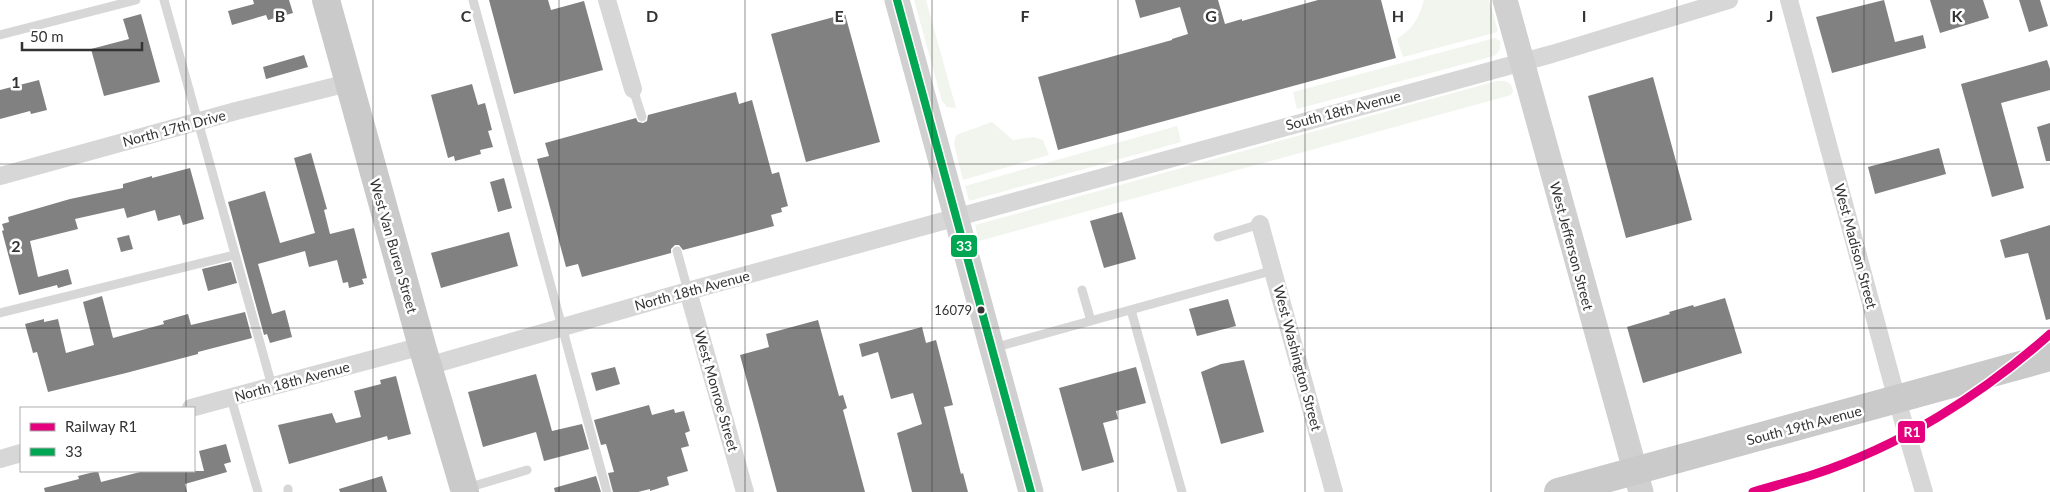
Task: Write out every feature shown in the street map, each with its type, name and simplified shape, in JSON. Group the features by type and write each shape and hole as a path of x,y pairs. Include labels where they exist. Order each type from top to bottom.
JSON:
{"main road":[{"name":"West Van Buren Street","path":"326,0 464,491"},
{"path":"897,0 1031,492"},
{"name":"West Jefferson Street","path":"1506,0 1638,481"},
{"name":"South 19th Avenue","path":"1558,492 1638,481 1896,400 2050,357"}],"street":[{"path":"607,0 633,89"},
{"name":"South 18th Avenue","path":"957,218 1522,62 1729,0"},
{"name":"West Madison Street","path":"1789,0 1896,400 1924,492"},
{"name":"North 17th Drive","path":"0,176 198,121 348,83"},
{"name":"North 18th Avenue","path":"195,407 272,386 561,327 688,290 957,218"},
{"name":"West Washington Street","path":"1260,224 1334,492"},
{"name":"West Monroe Street","path":"688,290 745,492"},
{"path":"0,459 20,454"}],"lane":[{"path":"0,35 136,0"},
{"path":"164,0 272,386"},
{"path":"473,0 607,492"},
{"path":"633,89 642,117"},
{"path":"1218,237 1260,224"},
{"path":"677,251 688,290"},
{"path":"0,313 234,255"},
{"path":"993,348 1274,270"},
{"path":"1082,290 1091,321"},
{"path":"1132,310 1182,492"},
{"path":"231,398 258,492"},
{"path":"464,491 527,470"}],"shaded area":[{"path":"914,0 926,0 956,108 947,107 942,101"},
{"path":"1424,0 1489,0 1498,31 1403,57 1397,39 1408,31 1415,22"},
{"path":"1495,38 1500,41 1500,46 1499,51 1494,56 1297,109 1293,92"},
{"path":"1497,81 1505,81 1510,84 1513,91 1511,95 979,241 975,225"},
{"path":"992,122 1013,140 1034,137 1043,140 1049,155 963,180 954,144 956,135"},
{"path":"1177,126 1181,142 969,201 965,186"}],"building":[{"path":"253,0 289,0 293,13 268,20 266,15 232,25 228,11 254,4"},
{"path":"489,0 548,0 551,10 584,1 603,70 514,94"},
{"path":"1135,0 1218,0 1225,24 1318,0 1381,0 1396,58 1058,150 1038,77 1188,34 1180,7 1140,18"},
{"path":"1884,0 1895,42 1923,35 1926,48 1832,73 1816,17"},
{"path":"1930,0 1983,0 1989,18 1940,33"},
{"path":"2019,0 2040,0 2048,26 2029,32"},
{"path":"141,14 160,82 104,96 91,49 129,39 123,19"},
{"path":"845,14 880,142 806,162 771,34"},
{"path":"304,55 308,67 266,79 263,67"},
{"path":"2047,60 2050,69 2050,90 2001,103 2024,188 1992,197 1961,84"},
{"path":"1653,77 1692,220 1626,238 1588,96"},
{"path":"39,80 47,110 31,114 30,111 0,119 0,90"},
{"path":"472,84 478,105 485,103 492,130 488,131 493,147 480,150 481,154 455,161 454,156 448,158 431,95"},
{"path":"736,92 739,104 752,100 772,174 779,172 788,206 781,208 782,212 771,215 774,226 683,250 679,245 675,245 671,249 671,253 582,277 578,264 566,267 537,159 549,156 545,143 636,118 638,122 643,123 647,121 648,115"},
{"path":"2050,123 2050,161 2046,161 2037,127"},
{"path":"1939,148 1946,174 1875,194 1868,167"},
{"path":"311,153 327,209 324,210 330,234 354,228 367,278 362,279 364,284 349,288 348,282 343,283 337,260 309,267 305,251 258,264 272,314 285,310 292,337 270,343 267,334 264,335 228,202 265,191 280,243 315,233 294,158"},
{"path":"190,168 204,219 183,225 180,215 158,221 155,210 127,218 124,208 75,219 78,229 30,241 38,277 68,269 72,284 58,288 57,285 19,295 2,231 4,230 2,224 9,222 8,217 70,199 123,188 123,184 152,176 152,178"},
{"path":"504,178 512,208 498,212 490,182"},
{"path":"1122,212 1136,259 1104,268 1090,221"},
{"path":"2050,225 2050,319 2046,320 2028,253 2005,258 2000,240"},
{"path":"509,232 518,266 441,288 431,253"},
{"path":"129,235 133,249 121,252 117,238"},
{"path":"231,262 237,283 208,291 202,269"},
{"path":"102,296 113,338 164,324 163,321 188,314 191,325 245,312 252,338 198,352 198,354 48,392 37,352 33,353 25,324 44,319 44,322 58,319 66,353 94,345 83,302"},
{"path":"1725,298 1742,353 1643,383 1627,327 1670,314 1669,312"},
{"path":"1228,299 1236,326 1197,336 1189,309"},
{"path":"818,320 839,396 843,395 847,408 843,410 865,492 777,492 740,355 769,347 766,334"},
{"path":"922,327 926,343 936,340 953,405 944,407 961,474 963,473 968,492 912,492 897,433 922,424 913,393 891,399 878,352 862,357 859,344"},
{"path":"1244,360 1264,432 1221,444 1201,372 1221,364"},
{"path":"615,367 620,384 596,391 591,373"},
{"path":"1136,367 1146,403 1116,411 1118,419 1103,423 1114,462 1082,471 1059,388"},
{"path":"536,374 552,431 582,424 589,449 544,461 536,432 483,447 468,392"},
{"path":"396,376 411,434 388,440 387,436 289,464 278,425 332,413 336,423 361,417 354,391 381,384 380,380"},
{"path":"649,405 652,415 674,409 675,413 684,411 690,431 685,433 689,446 681,448 688,471 667,477 669,485 650,491 650,489 638,492 613,492 608,473 614,472 606,444 601,445 594,420"},
{"path":"226,444 231,462 224,464 227,472 185,484 187,492 45,492 44,488 79,479 78,476 94,472 98,472 101,482 140,472 204,471 199,451"},
{"path":"382,476 387,492 340,492 339,489"},
{"path":"596,476 601,492 555,492 554,488"}],"rail line":[{"name":"R1","path":"1753,492 1812,475 1876,450 1908,434 1968,398 2050,334"}],"transit line":[{"name":"33","path":"897,0 1031,492"}],"place":[{"name":"16079","path":"981,310"}]}
